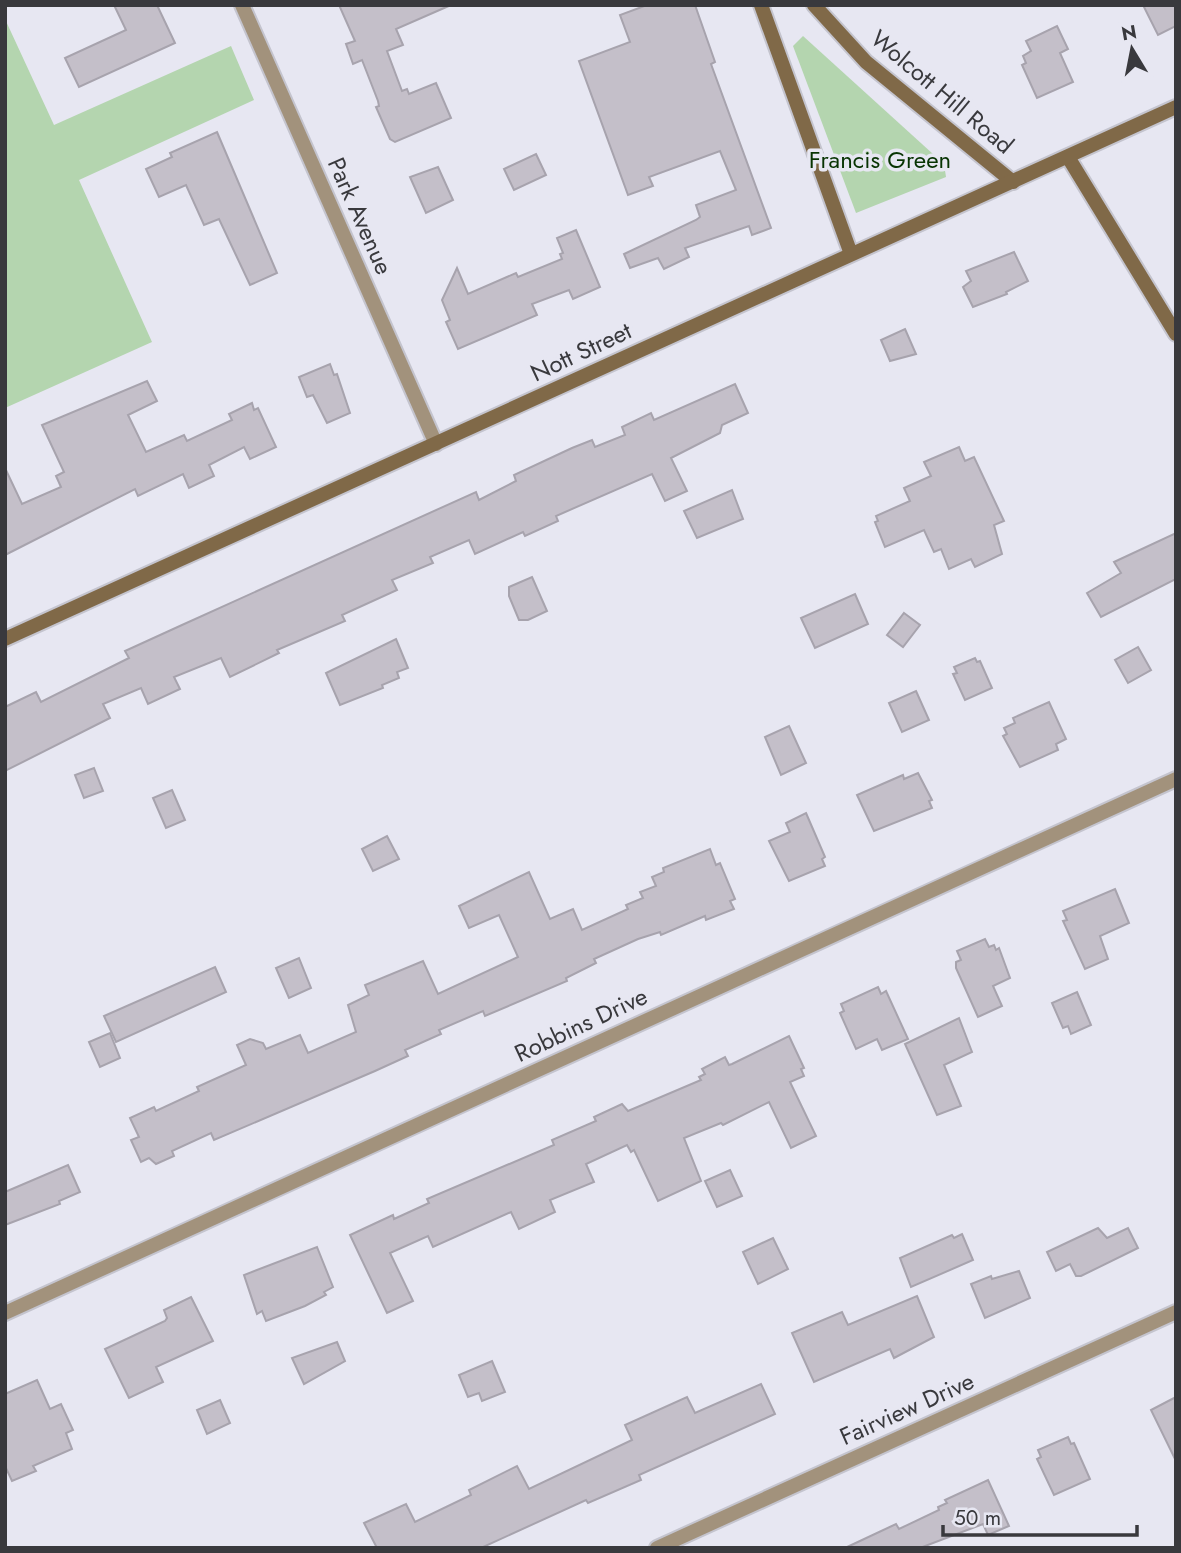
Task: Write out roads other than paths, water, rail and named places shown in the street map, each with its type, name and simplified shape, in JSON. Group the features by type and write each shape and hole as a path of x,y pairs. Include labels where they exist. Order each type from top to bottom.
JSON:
{"street":[{"name":"Park Avenue","path":"242,5 436,444"},
{"path":"761,5 851,254"},
{"name":"Wolcott Hill Road","path":"814,5 866,62 1013,182"},
{"name":"Nott Street","path":"5,639 1176,107"},
{"path":"1068,157 1176,334"},
{"name":"Robbins Drive","path":"5,1313 1176,779"},
{"name":"Fairview Drive","path":"657,1548 1176,1312"}],"park label":[{"name":"Francis Green","path":"880,160"}]}
